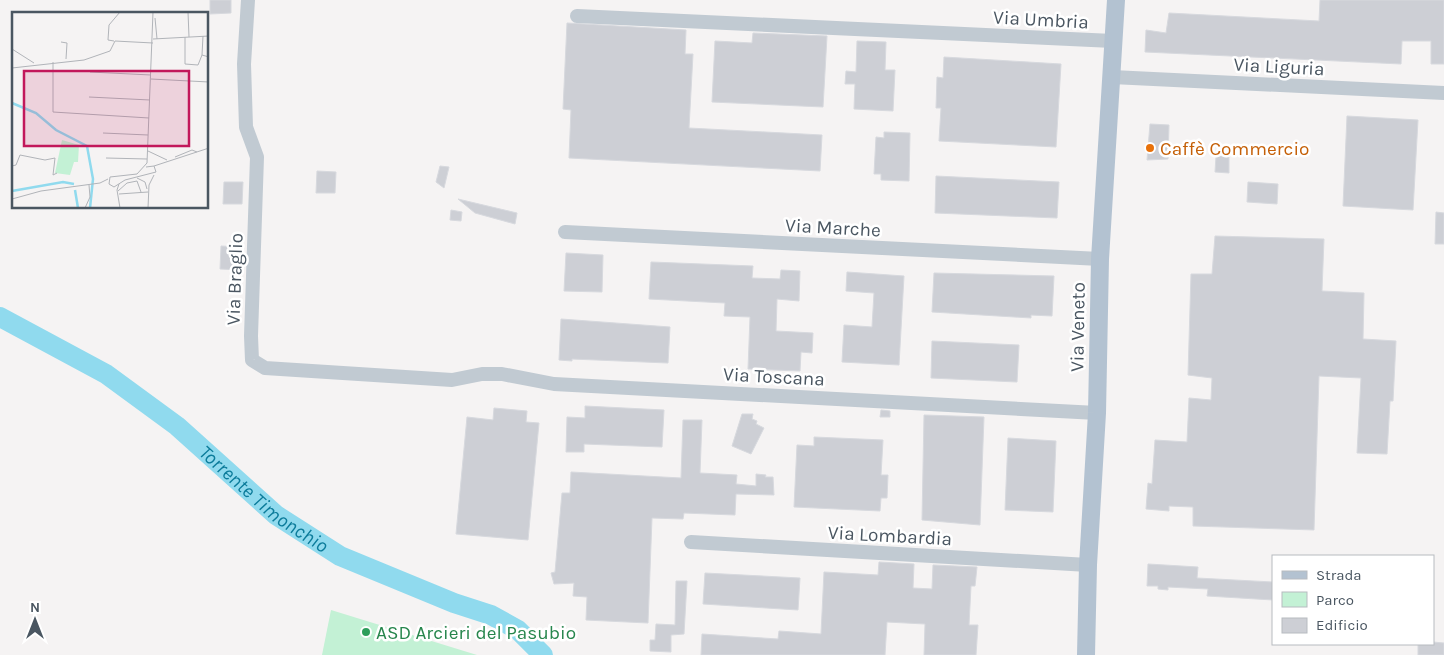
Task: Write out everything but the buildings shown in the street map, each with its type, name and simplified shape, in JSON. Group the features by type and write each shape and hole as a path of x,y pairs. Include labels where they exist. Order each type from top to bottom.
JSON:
{"main road":[{"name":"Via Veneto","path":"1086,655 1088,565 1097,413 1100,259 1116,0"}],"street":[{"name":"Via Braglio","path":"248,0 244,64 246,127 257,157 251,336 252,360 265,368 452,380"},
{"name":"Via Umbria","path":"577,16 1113,41"},
{"name":"Via Liguria","path":"1112,77 1444,94"},
{"name":"Via Marche","path":"565,232 1100,259"},
{"name":"Via Toscana","path":"452,380 482,374 502,374 554,384 1097,413"},
{"name":"Via Lombardia","path":"690,542 1088,565"}],"green space":[{"name":"ASD Arcieri del Pasubio","path":"331,610 477,655 322,655"}],"waterway":[{"name":"Torrente Timonchio","path":"0,317 106,374 177,426 276,515 340,556 454,603 491,615 518,630 543,655"}],"place":[{"name":"Caffè Commercio","path":"1150,148"},
{"name":"ASD Arcieri del Pasubio","path":"366,632"}]}
